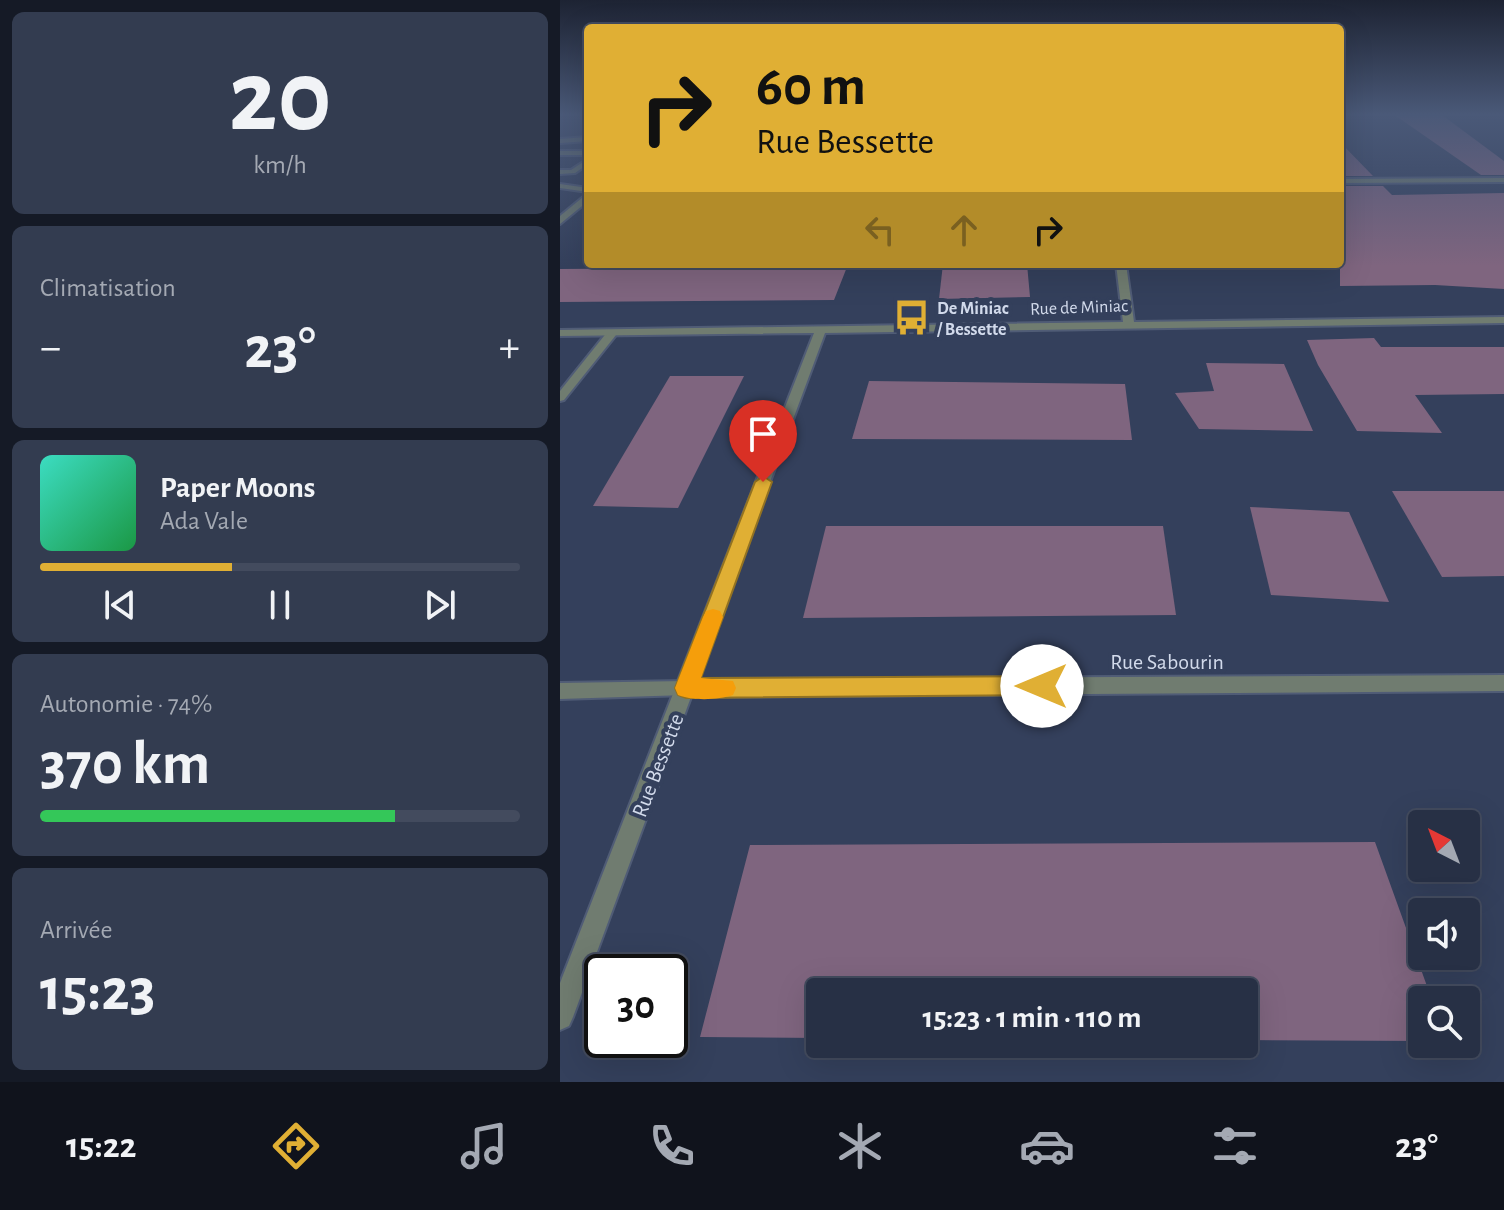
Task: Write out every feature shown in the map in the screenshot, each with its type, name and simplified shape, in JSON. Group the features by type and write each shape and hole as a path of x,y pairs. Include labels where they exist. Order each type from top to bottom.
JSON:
{"street":[{"path":"1344,181 1504,180"},
{"path":"561,219 584,197"},
{"path":"1122,268 1129,323"},
{"name":"Rue de Miniac","path":"560,333 1504,320"},
{"name":"Rue Bessette","path":"560,1017 820,331"},
{"name":"Rue Sabourin","path":"686,688 1504,683"}],"lane":[{"path":"560,172 573,172 582,165"},
{"path":"560,186 584,192"},
{"path":"560,398 612,333"},
{"path":"560,691 686,688"}],"building":[{"path":"1344,165 1363,165 1373,176 1344,176"},
{"path":"1467,165 1504,165 1504,175 1481,175"},
{"path":"1344,186 1383,186 1392,195 1504,193 1504,289 1435,285 1340,286 1340,268 1344,268"},
{"path":"847,268 834,300 560,302 560,269"},
{"path":"943,268 1027,268 1030,297 939,299"},
{"path":"1374,338 1381,347 1504,347 1504,394 1415,395 1442,433 1357,431 1307,340"},
{"path":"1206,363 1284,364 1313,431 1199,429 1175,393 1214,391"},
{"path":"670,376 744,376 678,508 593,506"},
{"path":"869,381 1125,384 1132,440 852,439"},
{"path":"1392,491 1504,491 1504,576 1442,577"},
{"path":"1250,507 1349,512 1389,602 1271,595"},
{"path":"826,526 1163,526 1176,615 803,618"},
{"path":"1375,842 1408,933 1408,970 1421,970 1427,986 1408,986 1408,1041 1258,1040 1258,978 806,978 806,1038 700,1037 750,845"}],"slow traffic":[{"path":"713,617 686,688 725,688"}],"place":[{"name":"De Miniac / Bessette","path":"911,318"}],"route":[{"path":"763,482 686,688 1042,686"}]}
